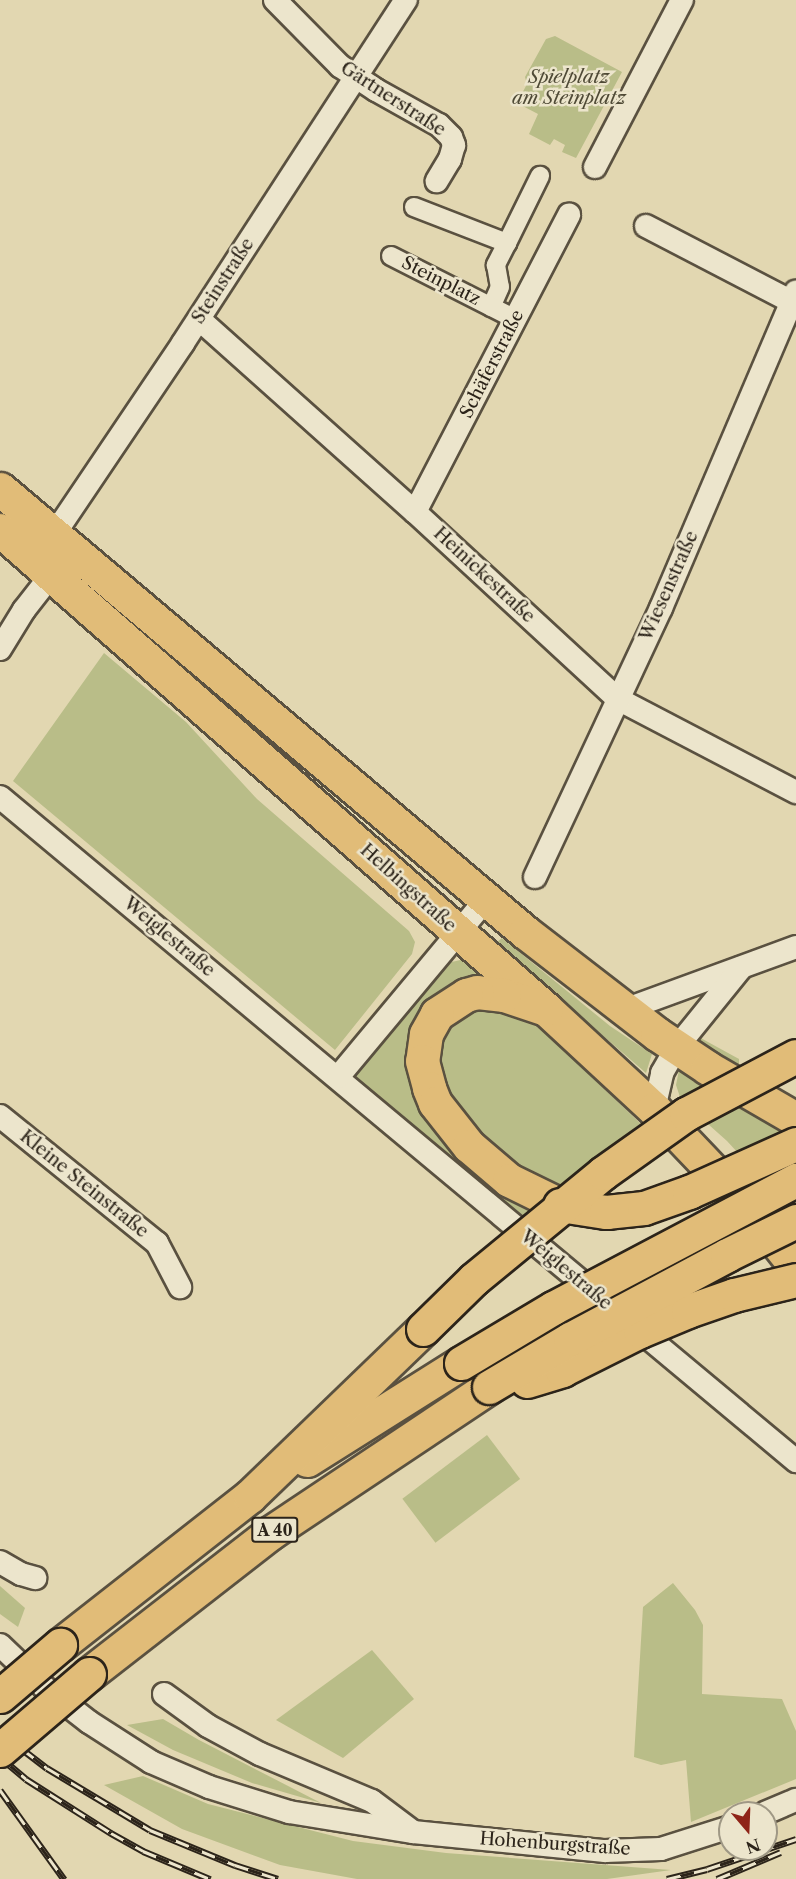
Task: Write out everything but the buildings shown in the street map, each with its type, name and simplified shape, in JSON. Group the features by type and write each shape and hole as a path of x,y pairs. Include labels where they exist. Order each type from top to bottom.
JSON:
{"main road":[{"name":"Helbingstraße","path":"0,489 48,556 654,1109 755,1215 796,1267"},
{"name":"Helbingstraße","path":"0,530 48,556 487,898 624,1010 677,1047 796,1119"},
{"path":"546,1010 504,995 477,992 466,995 437,1014 426,1034 422,1061 435,1102 469,1146 509,1180 560,1204 606,1212 644,1208 689,1192 796,1144"},
{"path":"250,1496 474,1279 603,1173 686,1114 796,1056"},
{"name":"A 40","path":"0,1696 60,1645 250,1496 553,1308 796,1180"},
{"name":"A 40","path":"0,1750 89,1674 270,1533 484,1392 570,1339 796,1221"},
{"path":"484,1392 562,1370 640,1331 688,1311 734,1295 796,1280"}],"street":[{"name":"Gärtnerstraße","path":"275,0 340,66 356,78 439,125 451,137 454,145 450,159 437,181"},
{"name":"Steinstraße","path":"0,649 24,610 48,556 406,0"},
{"path":"595,167 682,0"},
{"name":"Steinplatz","path":"491,307 500,287 495,265 540,176"},
{"path":"414,207 507,243"},
{"name":"Schäferstraße","path":"415,512 569,215"},
{"path":"646,226 795,300"},
{"name":"Steinplatz","path":"391,256 515,319"},
{"name":"Wiesenstraße","path":"535,877 661,608 795,300"},
{"name":"Heinickestraße","path":"199,319 415,512 618,699 796,792"},
{"name":"Weiglestraße","path":"0,797 796,1461"},
{"path":"338,1077 487,898"},
{"path":"624,1010 796,947"},
{"path":"654,1109 662,1073 677,1047 742,967"},
{"name":"Kleine Steinstraße","path":"0,1116 157,1243 180,1287"},
{"path":"0,1562 21,1575 35,1578"},
{"name":"Hohenburgstraße","path":"0,1645 44,1687 89,1722 152,1762 209,1787 289,1812 413,1832 605,1851 636,1851 683,1844 718,1831"},
{"path":"164,1694 208,1726 260,1754 372,1802 413,1832"},
{"path":"778,1808 796,1800"}],"green space":[{"name":"Spielplatz am Steinplatz","path":"555,36 622,72 576,158 562,152 565,145 554,139 550,145 529,134 538,114 517,103 527,84 525,77 546,39"},
{"path":"103,591 448,880 443,886 98,597"},
{"path":"104,653 186,722 257,799 409,931 415,942 412,954 335,1050 13,781"},
{"path":"502,938 610,1026 652,1054 646,1073 496,943"},
{"path":"469,958 495,975 413,1050 532,1208 517,1221 356,1086 352,1074 443,964"},
{"path":"480,1004 530,1018 641,1124 550,1192 464,1126 436,1068 444,1028"},
{"path":"697,1036 739,1059 739,1067 727,1066 691,1042"},
{"path":"679,1070 796,1136 796,1216 727,1141 681,1100 676,1085"},
{"path":"487,1435 520,1479 435,1543 402,1499"},
{"path":"673,1583 695,1610 703,1625 702,1694 782,1699 796,1731 796,1779 742,1801 718,1801 718,1811 691,1822 686,1760 661,1765 634,1757 643,1607"},
{"path":"0,1586 25,1608 18,1627 0,1614"},
{"path":"372,1650 414,1699 343,1758 276,1720"},
{"path":"163,1719 321,1803 252,1783 173,1750 127,1725"},
{"path":"143,1776 208,1804 353,1841 446,1853 671,1870 607,1879 357,1879 280,1865 182,1829 104,1785"}],"railway":[{"path":"0,1732 47,1768 150,1830 235,1865 278,1879"},
{"path":"0,1757 26,1779 111,1833 143,1851 210,1879"},
{"path":"0,1790 64,1879"},
{"path":"667,1879 707,1869 796,1839"},
{"path":"717,1879 781,1852"}]}
